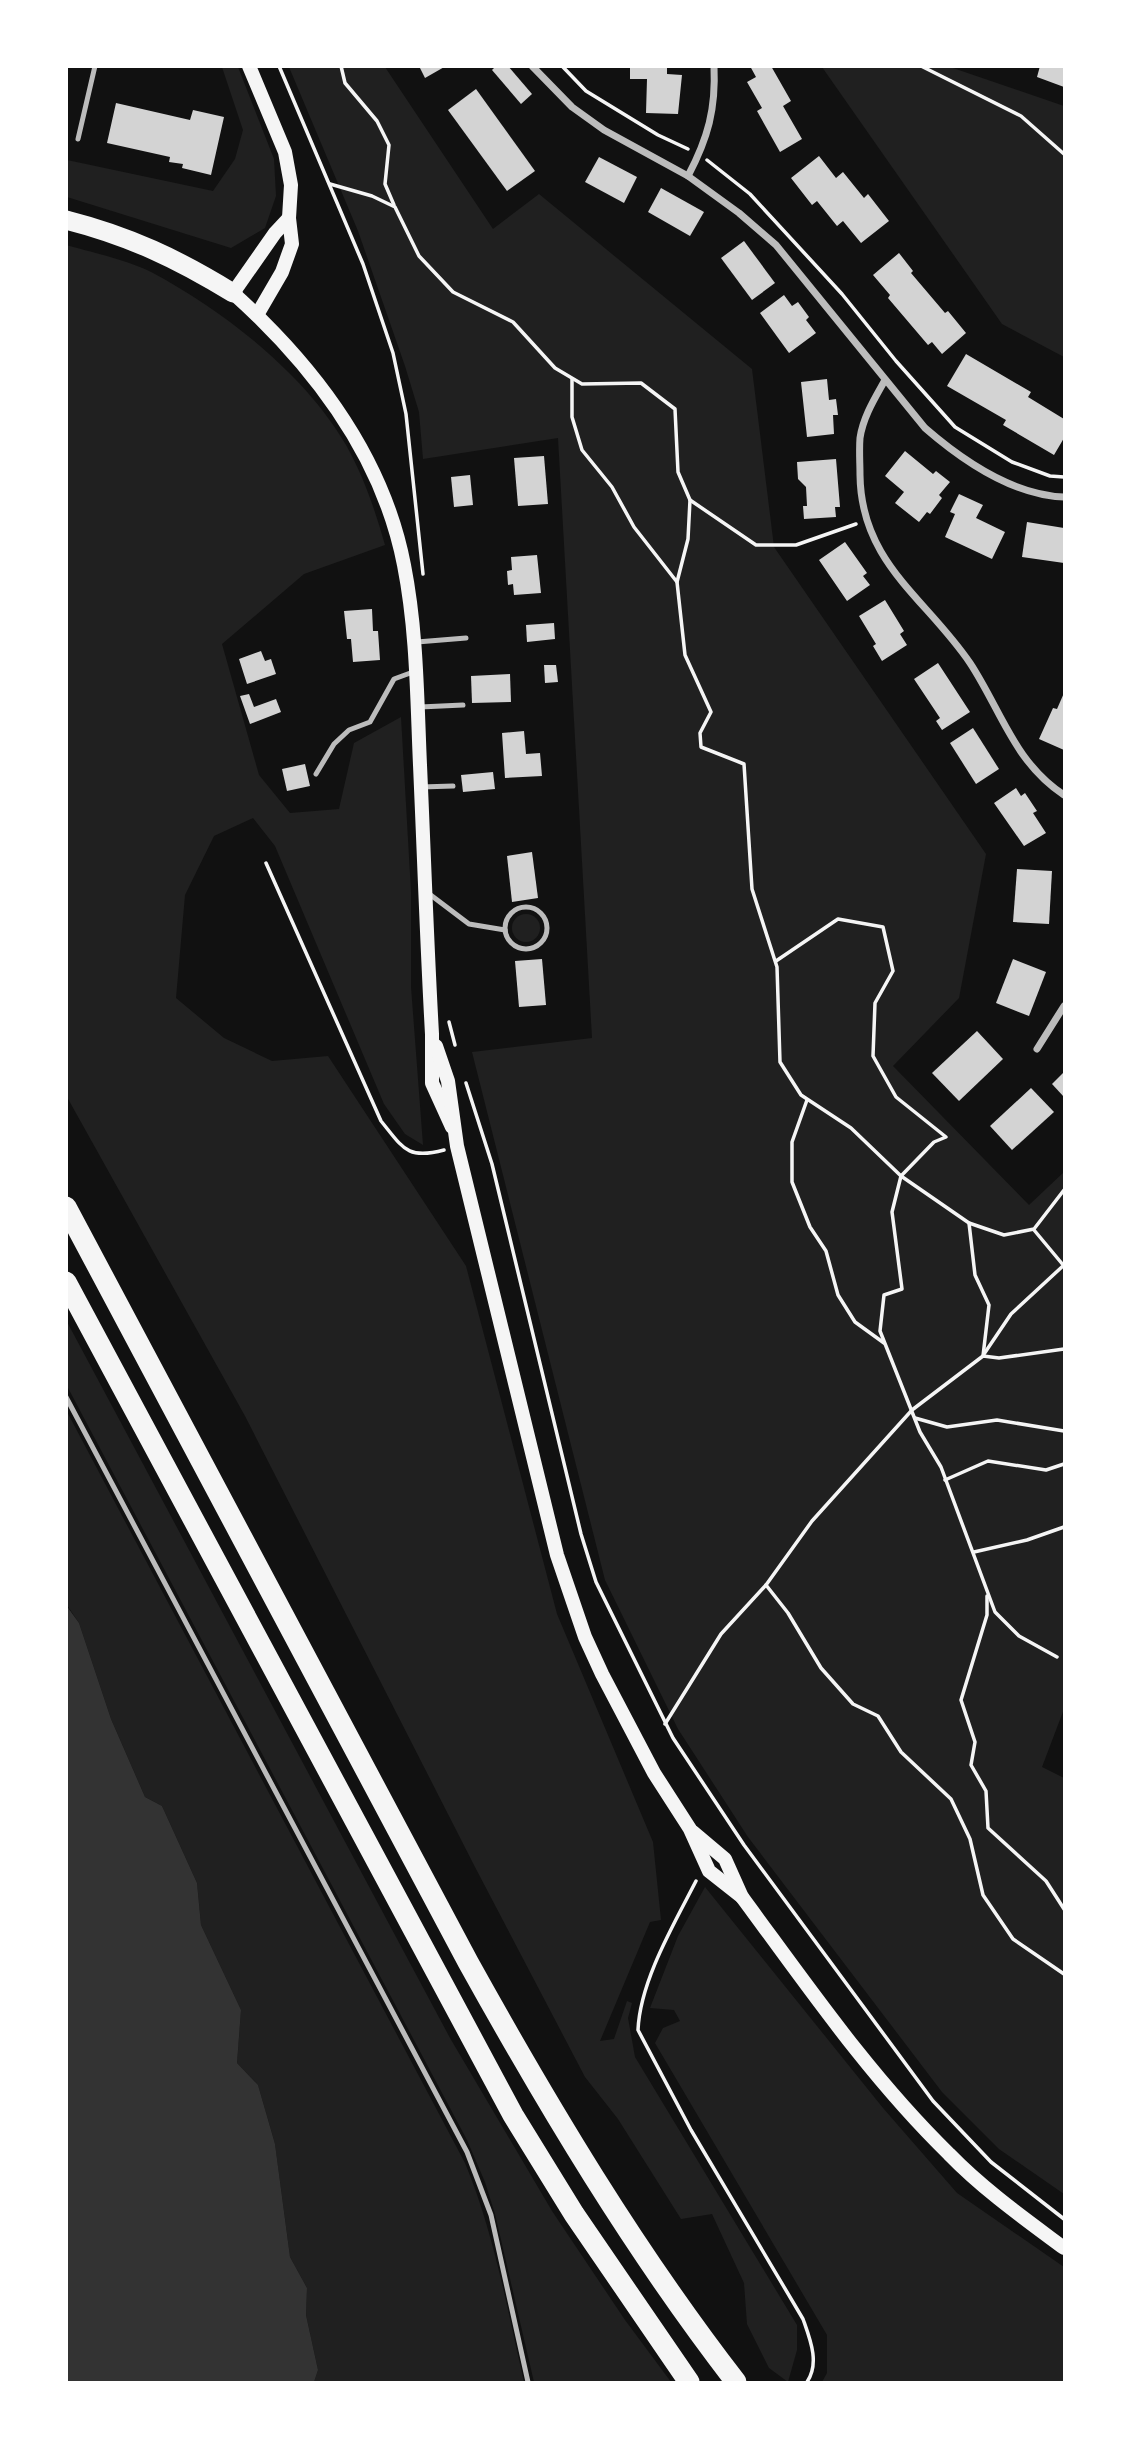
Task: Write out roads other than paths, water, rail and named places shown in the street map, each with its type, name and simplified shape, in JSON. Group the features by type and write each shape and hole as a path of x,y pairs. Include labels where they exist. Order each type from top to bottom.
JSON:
{"highway":[{"path":"66,220 99,229 171,257 233,293"},
{"path":"66,1207 534,2080 634,2240 736,2382"},
{"path":"66,1282 513,2115 574,2214 689,2382"}],"main road":[{"path":"249,66 285,152 291,185 289,218 292,244 276,283 257,315"},
{"path":"289,218 275,233 233,293 286,344 319,382 341,414 370,467 396,532 415,643 432,1034 447,1081 452,1127 557,1555 569,1594 602,1674 654,1773 690,1829 709,1871 741,1897"},
{"path":"690,1829 724,1859 741,1897 898,2101 948,2154 986,2189 1065,2248"}],"street":[{"path":"531,66 572,107 604,130 688,176 739,213 776,245 925,428 971,465 1002,480 1051,497 1065,497"},
{"path":"688,176 712,120 714,66"},
{"path":"885,380 869,408 860,437 860,497 869,532 893,570 969,662 1022,755 1052,787 1065,795"},
{"path":"1037,1049 1065,1006"}],"lane":[{"path":"78,139 95,66"},
{"path":"415,643 466,638"},
{"path":"316,774 334,744 349,730 370,722 394,679 416,670"},
{"path":"418,708 463,705"},
{"path":"421,787 453,786"},
{"path":"425,891 469,924 505,930"},
{"path":"529,906 538,910 547,922 547,934 541,944 534,948 516,947 507,938 505,930 505,922 518,908 529,906"},
{"path":"66,1397 467,2152 491,2215 528,2382"}]}
